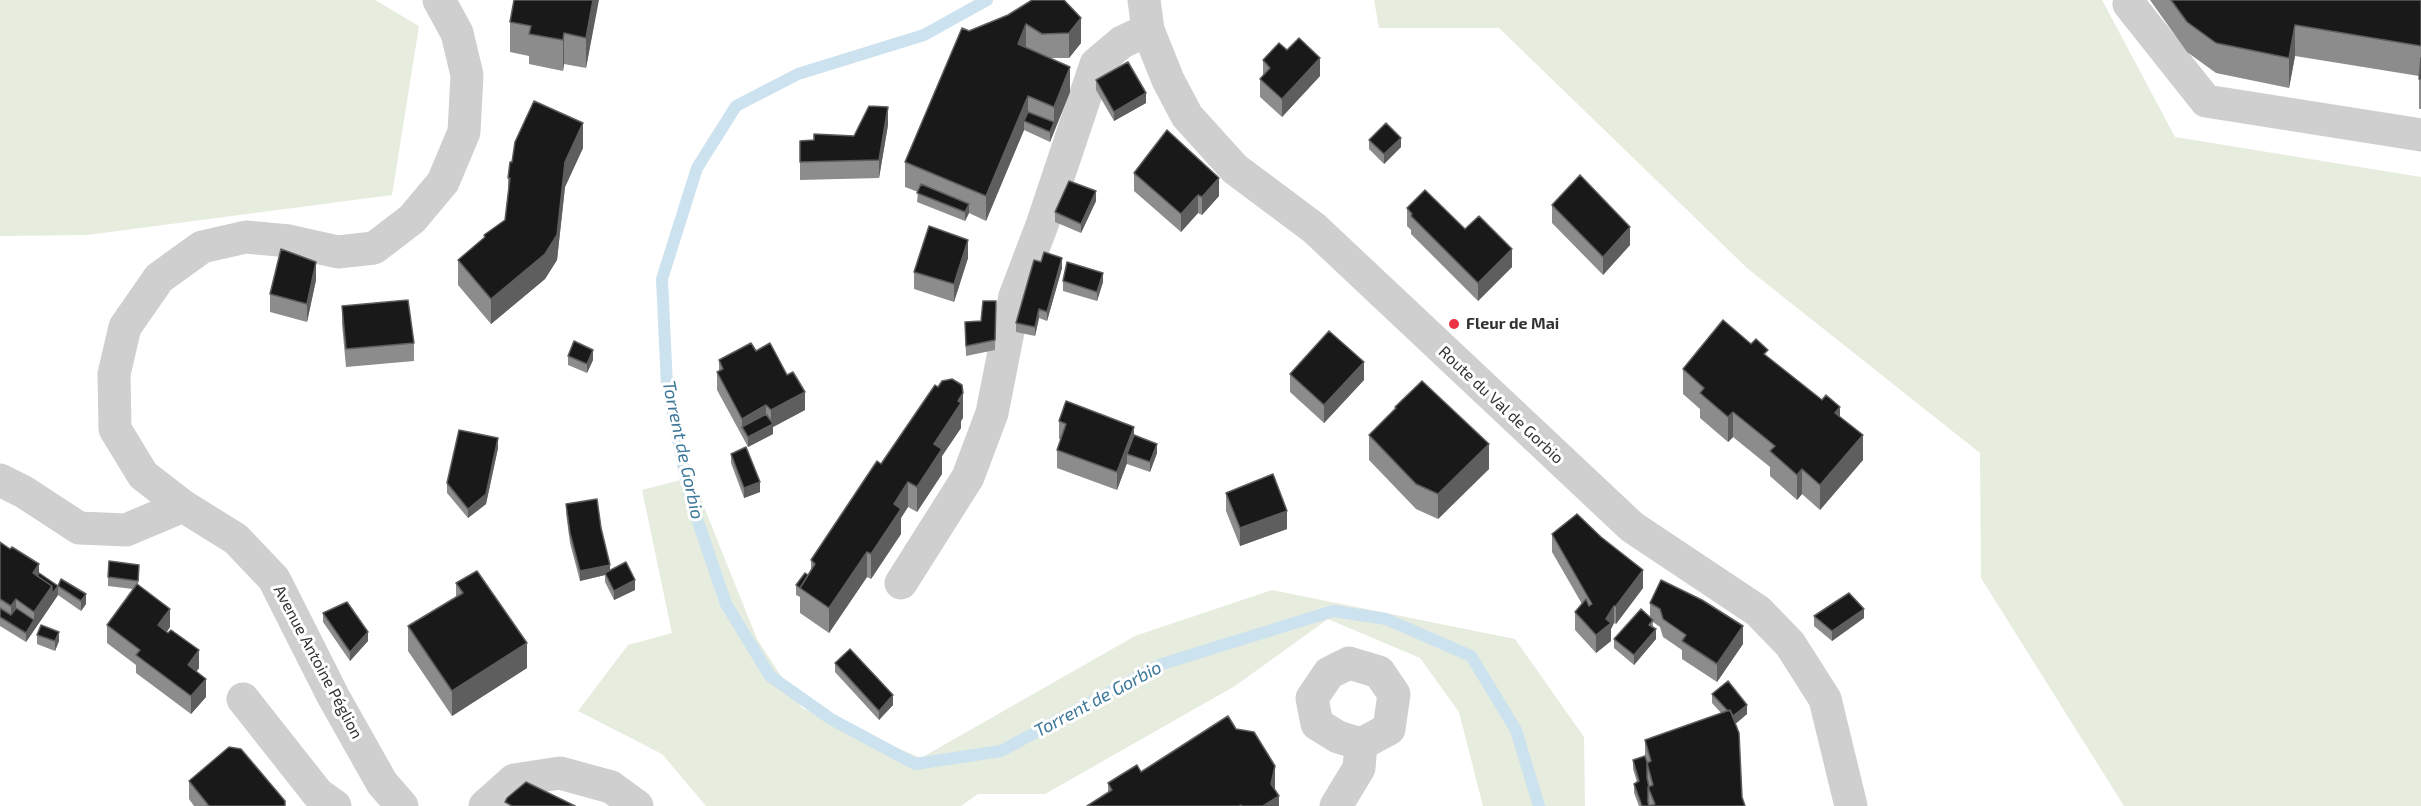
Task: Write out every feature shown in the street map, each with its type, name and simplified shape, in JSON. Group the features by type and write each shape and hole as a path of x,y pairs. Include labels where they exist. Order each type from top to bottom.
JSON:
{"street":[{"name":"Avenue Antoine Péglion","path":"402,806 382,783 333,696 274,579 236,539 183,506 143,475 115,429 114,374 125,327 159,278 202,247 246,237 289,241 338,252 374,248 412,219 443,182 464,132 467,75 457,33 439,0"},
{"path":"2129,4 2206,101 2421,135"},
{"path":"901,583 968,477 976,456 992,413 1015,296 1042,225 1096,64 1122,42 1146,15"},
{"name":"Route du Val de Gorbio","path":"1146,15 1168,80 1187,116 1235,169 1314,228 1632,527 1758,611 1790,644 1825,699 1851,806"},
{"path":"0,480 24,492 79,528 126,531 183,506"},
{"path":"243,699 318,794 336,806"},
{"path":"1336,806 1359,768 1361,744"},
{"path":"485,806 514,780 560,773 611,787 637,806"}],"shaded area":[{"path":"0,0 375,0 419,26 392,195 87,235 0,236"},
{"path":"1374,0 2102,0 2175,137 2421,177 2421,806 2124,806 1981,578 1980,453 1748,269 1499,28 1379,28"},
{"path":"692,477 757,639 802,708 921,758 1135,636 1272,590 1515,639 1584,737 1585,806 1483,806 1459,712 1420,658 1328,619 1235,686 1045,794 978,794 961,806 706,806 662,754 578,711 628,645 672,633 642,490"}],"building":[{"path":"514,0 593,0 586,38 564,33 563,40 529,34 531,26 510,22"},
{"path":"1032,0 1064,0 1081,18 1069,33 1042,34 1026,24 1018,44 1070,67 1054,107 1028,96 986,196 905,162 962,28 969,31 1008,15"},
{"path":"2171,0 2421,0 2421,46 2295,25 2289,58 2216,43 2187,22"},
{"path":"1299,38 1320,58 1282,99 1260,79 1270,68 1263,60 1279,43 1287,50"},
{"path":"1128,62 1146,93 1114,112 1096,80"},
{"path":"534,101 583,123 565,162 557,235 545,254 491,299 458,260 485,237 484,235 505,220 510,162 512,162 515,142"},
{"path":"869,106 888,107 879,160 800,162 800,141 814,140 814,134 854,136"},
{"path":"1028,112 1054,122 1050,132 1024,121"},
{"path":"1386,123 1401,138 1384,154 1369,140"},
{"path":"1167,130 1219,178 1202,197 1198,195 1181,214 1134,173"},
{"path":"1580,175 1630,227 1603,257 1552,205"},
{"path":"1069,181 1096,191 1081,224 1055,212"},
{"path":"921,184 969,204 965,212 917,193"},
{"path":"1425,190 1465,229 1479,216 1512,249 1478,283 1411,216 1407,208"},
{"path":"929,226 968,240 954,284 914,272"},
{"path":"281,249 316,262 307,304 270,294"},
{"path":"1044,252 1062,258 1047,312 1039,309 1035,327 1016,323 1034,260 1041,262"},
{"path":"1067,262 1103,273 1097,292 1063,281"},
{"path":"408,300 414,343 346,349 342,306"},
{"path":"983,301 996,301 995,340 966,346 965,322 981,321"},
{"path":"1723,320 1751,344 1756,339 1768,350 1764,354 1822,400 1826,395 1840,407 1835,413 1863,435 1820,485 1802,469 1797,475 1770,451 1775,446 1733,412 1728,417 1700,393 1704,388 1683,369"},
{"path":"1329,331 1364,362 1324,405 1290,374"},
{"path":"574,341 593,350 587,364 568,356"},
{"path":"751,343 756,351 770,343 787,375 793,372 805,392 771,410 766,405 742,419 717,372 723,369 719,360"},
{"path":"952,379 962,385 963,393 958,401 961,403 934,444 942,449 917,487 908,482 894,504 901,509 871,554 867,552 829,608 800,588 815,564 811,560 877,461 881,464 935,385 938,387 942,381"},
{"path":"1422,381 1489,444 1438,494 1416,484 1369,435"},
{"path":"1066,401 1134,427 1117,472 1057,450 1066,424 1059,421"},
{"path":"766,414 773,424 748,437 742,427"},
{"path":"459,430 498,438 486,494 468,509 447,483"},
{"path":"1134,435 1157,444 1150,462 1127,454"},
{"path":"746,447 760,482 744,488 731,454"},
{"path":"1273,474 1287,511 1240,528 1226,493"},
{"path":"597,499 610,565 580,571 570,533 566,504"},
{"path":"1577,514 1601,537 1643,570 1606,619 1611,623 1596,635 1575,612 1586,599 1589,606 1592,604 1552,534"},
{"path":"0,542 39,564 33,573 52,586 34,612 16,599 11,606 0,599"},
{"path":"109,561 139,565 138,581 108,577"},
{"path":"626,562 635,580 614,591 605,573"},
{"path":"477,571 527,643 452,691 408,626 463,593 456,583"},
{"path":"39,573 58,586 52,594 52,586 37,576"},
{"path":"805,573 808,575 800,588 796,585"},
{"path":"61,579 86,594 81,601 58,586"},
{"path":"1661,580 1702,600 1743,626 1717,664 1682,641 1686,635 1663,619 1660,609 1650,603"},
{"path":"137,584 170,609 158,625 168,633 171,630 199,650 188,665 206,679 191,696 136,655 140,650 107,625"},
{"path":"1849,593 1864,609 1832,631 1814,616"},
{"path":"347,602 368,632 350,652 323,613"},
{"path":"0,608 11,615 16,608 34,620 26,633 0,617"},
{"path":"1641,609 1653,620 1649,625 1656,629 1634,655 1614,639"},
{"path":"41,625 59,632 55,641 37,635"},
{"path":"850,649 893,695 879,711 835,663"},
{"path":"1728,681 1747,705 1733,716 1730,710 1728,711 1712,694"},
{"path":"1730,710 1739,733 1742,797 1745,806 1650,806 1655,804 1648,787 1653,785 1647,763 1651,761 1645,740"},
{"path":"1228,716 1236,729 1254,732 1275,766 1271,784 1279,796 1263,806 1087,806 1112,790 1108,783 1137,765 1141,772"},
{"path":"229,747 241,749 285,801 285,806 209,806 189,781"},
{"path":"1645,756 1649,806 1642,806 1634,784 1639,781 1633,760"},
{"path":"526,782 575,806 512,806 505,802"}],"waterway":[{"name":"Torrent de Gorbio","path":"987,0 924,35 798,74 736,106 697,168 662,279 667,386 690,498 726,604 770,676 831,719 915,764 1001,751 1162,664 1333,611 1386,619 1471,656 1516,730 1539,806"}],"place":[{"name":"Fleur de Mai","path":"1454,324"}]}
